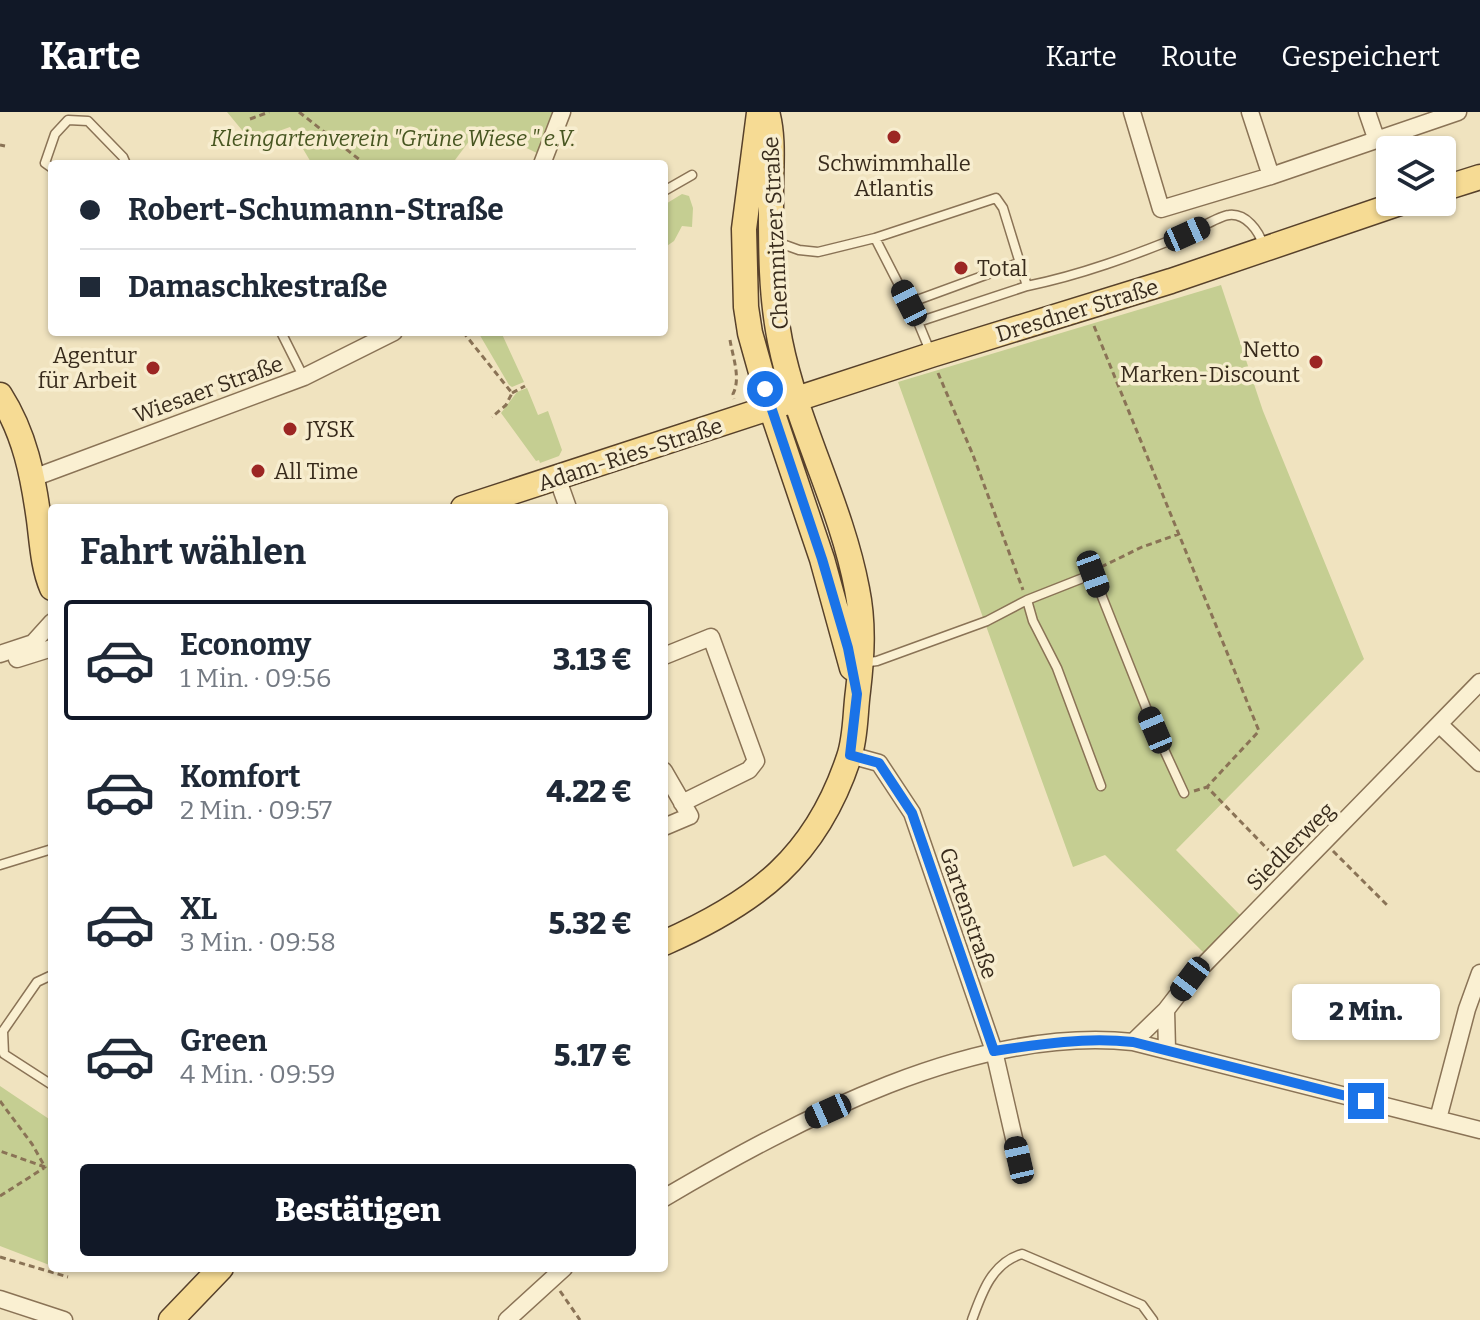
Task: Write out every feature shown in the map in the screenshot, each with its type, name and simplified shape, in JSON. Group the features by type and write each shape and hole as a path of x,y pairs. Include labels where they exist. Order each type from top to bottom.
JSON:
{"main road":[{"name":"Chemnitzer Straße","path":"759,112 744,229 750,333 771,408 833,594 857,694"},
{"name":"Chemnitzer Straße","path":"668,941 751,898 802,850 821,822 850,755 862,663 859,602 849,555 796,400 780,341 774,305 771,147 767,112"},
{"path":"1456,185 1480,177"},
{"name":"Dresdner Straße","path":"796,400 1376,211"},
{"path":"0,395 16,424 33,478 48,577"},
{"name":"Adam-Ries-Straße","path":"475,504 796,400"},
{"path":"171,1320 217,1272"}],"street":[{"path":"544,160 562,112"},
{"path":"1132,112 1161,209 1271,176 1376,138 1367,112"},
{"path":"1250,112 1271,176"},
{"path":"1382,136 1458,112"},
{"name":"Wiesaer Straße","path":"33,478 304,377 386,336"},
{"path":"557,477 567,504"},
{"path":"0,654 33,643 48,626"},
{"path":"668,654 711,637 756,761 749,770 682,803"},
{"path":"0,664 48,649"},
{"name":"Siedlerweg","path":"1133,1042 1166,1010 1190,979 1480,682"},
{"path":"1439,724 1480,763"},
{"name":"Gartenstraße","path":"850,755 879,763 912,813 994,1051 1019,1160"},
{"path":"668,778 690,816 668,825"},
{"path":"1438,1119 1467,1009 1480,973"},
{"path":"1166,1010 1167,1049"},
{"path":"668,1196 771,1137 856,1098 955,1061 994,1051 1054,1042 1104,1039 1167,1049 1480,1130"},
{"path":"507,1320 552,1272"},
{"path":"0,1299 64,1320"}],"lane":[{"path":"48,165 45,163 55,134 68,120 88,121 124,160"},
{"path":"668,189 692,175"},
{"path":"771,240 799,250 818,252 875,238 996,198 1003,208 1027,286"},
{"path":"918,322 1027,286 1076,276 1229,215 1242,218 1252,225 1265,250"},
{"path":"875,238 909,303 931,355"},
{"path":"909,303 1021,262"},
{"path":"283,336 304,377"},
{"path":"862,663 877,661 987,621 1027,600 1093,574 1144,705 1184,793"},
{"path":"1027,600 1033,621 1057,668 1101,786"},
{"path":"0,865 48,850"},
{"path":"48,977 37,982 3,1031 4,1054 48,1082"},
{"path":"972,1320 992,1272 1009,1258 1022,1254 1142,1305 1153,1320"}],"path":[{"path":"250,119 269,112"},
{"path":"301,112 360,160"},
{"path":"1087,307 1259,731 1207,787 1184,793"},
{"path":"466,336 512,393"},
{"path":"931,355 973,455 1027,600"},
{"path":"492,417 506,405 512,393 525,386"},
{"path":"1093,574 1091,571 1179,534"},
{"path":"1207,787 1293,875"},
{"path":"1325,843 1388,906"},
{"path":"0,1101 45,1167"},
{"path":"0,1151 45,1167"},
{"path":"0,1196 45,1167"},
{"path":"0,1257 48,1271"},
{"path":"51,1272 68,1277"},
{"path":"554,1272 580,1320"}],"green space":[{"name":"Kleingartenverein \"Grüne Wiese \" e.V.","path":"227,112 559,112 541,155 500,135 473,136 455,160 310,160 290,127 251,141"},
{"path":"682,194 689,196 693,208 692,227 682,226 668,245 668,203"},
{"path":"1221,285 1263,411 1364,659 1176,850 1242,917 1206,955 1105,855 1073,867 898,382"},
{"path":"480,336 503,336 524,382 512,387"},
{"path":"527,388 538,415 548,411 562,450 559,456 540,463 501,413 517,392"},
{"path":"0,1086 48,1118 48,1264 0,1246"}],"place":[{"name":"Schwimmhalle Atlantis","path":"894,137"},
{"name":"Total","path":"961,268"},
{"name":"Netto Marken-Discount","path":"1316,362"},
{"name":"Agentur für Arbeit","path":"153,368"},
{"name":"JYSK","path":"290,429"},
{"name":"All Time","path":"258,471"}],"route":[{"path":"765,389 822,559 848,648 857,694 850,755 879,763 912,813 994,1051 1054,1042 1104,1039 1133,1042 1366,1101"}]}
